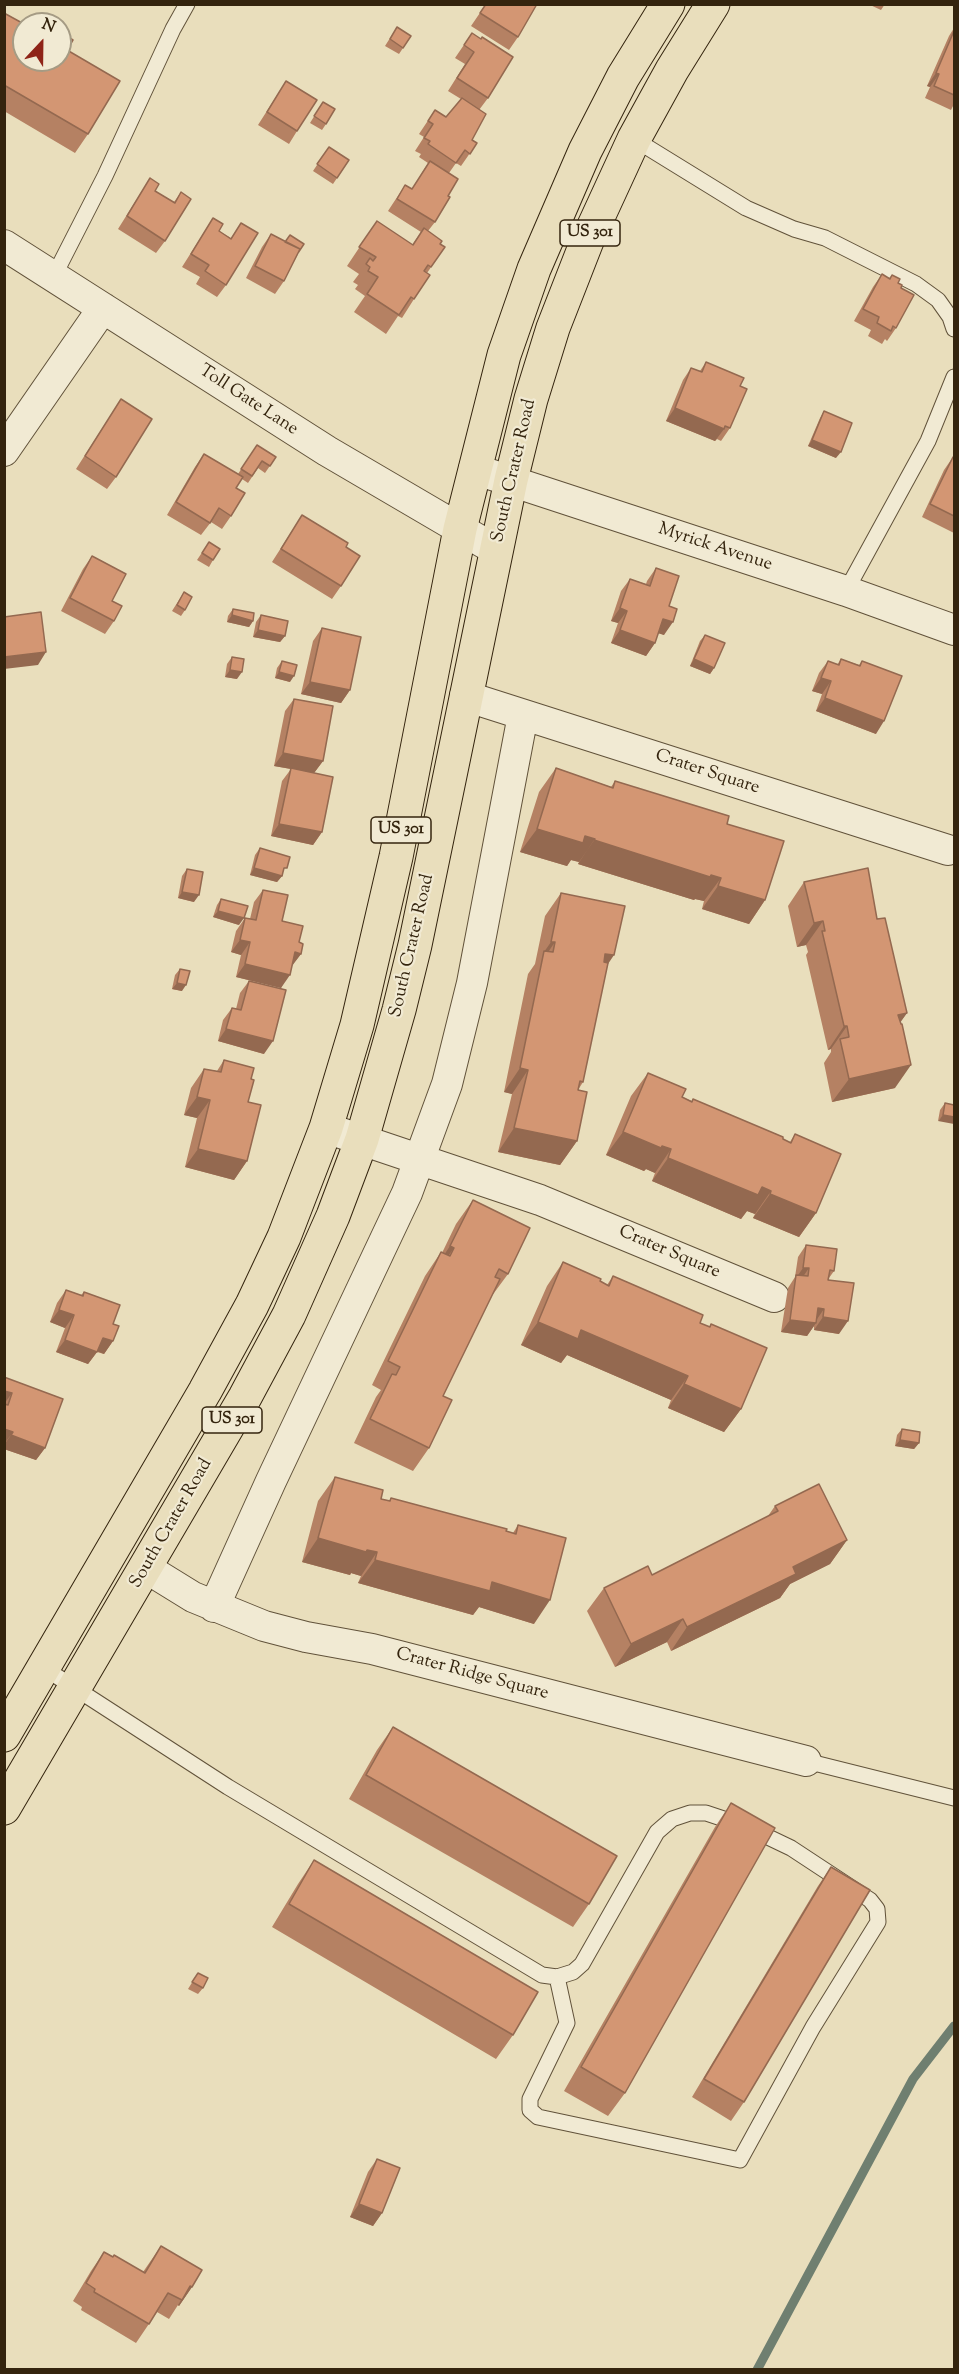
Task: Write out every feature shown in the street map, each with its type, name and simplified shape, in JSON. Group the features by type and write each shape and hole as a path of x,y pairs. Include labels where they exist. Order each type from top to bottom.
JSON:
{"main road":[{"name":"South Crater Road","path":"4,1735 252,1305 284,1237 326,1128 357,1025 396,857 460,529 504,355 534,269 585,151 623,77 668,4"},
{"name":"South Crater Road","path":"4,1808 245,1397 289,1315 333,1216 362,1139 399,1010 415,945 496,550 531,399 553,327 587,241 634,139 672,70 713,4"}],"street":[{"name":"Toll Gate Lane","path":"4,245 327,451 496,550"},
{"path":"4,451 103,308"},
{"name":"Myrick Avenue","path":"474,468 846,591 954,630"},
{"name":"Crater Square","path":"465,696 948,850"},
{"path":"214,1607 407,1194 447,1084 472,983 523,715"},
{"name":"Crater Square","path":"326,1128 540,1200 774,1297"},
{"name":"Crater Ridge Square","path":"146,1568 193,1597 264,1626 306,1637 372,1649 806,1761"}],"lane":[{"path":"54,276 105,176 173,29 188,4"},
{"path":"634,139 746,208 794,229 825,238 916,284 938,300 950,317 954,329"},
{"path":"846,591 928,441 954,377"},
{"path":"44,1668 258,1805 542,1975 557,1977 573,1972 582,1964 657,1832 672,1819 690,1813 706,1813 745,1826 791,1848 870,1900 877,1910 878,1922 813,2028 740,2160 537,2117 530,2110 530,2099 567,2023 557,1977"},
{"path":"806,1761 954,1798"}],"building":[{"path":"486,4 537,4 518,37 480,13"},
{"path":"4,13 12,17 12,72 72,72 72,53 120,81 88,134 4,85"},
{"path":"397,27 411,36 403,48 390,39"},
{"path":"954,31 954,95 934,86 939,74 936,73"},
{"path":"472,33 513,57 488,98 457,78 474,52 464,45"},
{"path":"286,81 317,100 297,131 267,112"},
{"path":"462,98 486,114 472,140 477,143 470,154 465,150 456,163 428,144 430,141 424,138 433,124 428,121 435,110 446,117"},
{"path":"323,102 335,109 326,124 314,116"},
{"path":"329,147 349,160 337,178 317,164"},
{"path":"430,161 458,179 435,222 397,199 405,185 412,189"},
{"path":"150,178 159,184 155,191 175,203 181,192 191,199 165,241 127,216"},
{"path":"213,218 223,224 219,231 231,239 241,223 258,233 226,285 205,271 209,265 191,254"},
{"path":"377,221 413,245 424,228 442,241 440,244 445,247 431,267 428,265 424,271 430,275 414,299 411,297 399,315 367,294 378,277 368,271 370,267 366,264 370,258 373,261 376,257 359,247"},
{"path":"271,234 300,249 284,281 255,266"},
{"path":"290,235 304,244 298,253 300,249 285,242"},
{"path":"882,274 890,279 892,275 900,279 898,283 902,285 901,288 914,295 896,328 893,326 891,331 877,323 879,317 863,309"},
{"path":"706,362 744,378 740,386 747,389 730,428 725,426 724,429 675,408 691,368 702,372"},
{"path":"121,399 152,419 116,477 85,456"},
{"path":"824,411 852,423 841,452 812,440"},
{"path":"257,445 276,457 270,466 262,461 252,476 241,469"},
{"path":"204,454 243,477 236,488 245,493 231,516 219,508 210,523 176,502"},
{"path":"954,458 954,516 930,504"},
{"path":"302,515 348,543 346,547 360,556 341,586 281,549"},
{"path":"209,542 220,549 213,560 202,553"},
{"path":"92,556 126,574 112,601 122,606 114,621 70,598"},
{"path":"656,568 679,576 669,606 677,609 673,622 663,619 655,643 620,630 627,611 620,608 630,579 650,586"},
{"path":"184,592 192,597 185,610 177,605"},
{"path":"233,609 254,613 253,621 232,615"},
{"path":"41,612 46,652 4,657 4,617"},
{"path":"261,615 288,621 285,636 258,630"},
{"path":"322,628 361,637 350,690 310,682"},
{"path":"705,635 725,643 714,668 694,659"},
{"path":"232,657 244,659 242,672 230,670"},
{"path":"841,659 860,666 862,661 902,676 884,721 825,698 831,681 821,678 828,661 839,665"},
{"path":"282,661 297,665 294,676 279,672"},
{"path":"294,699 333,706 323,761 283,753"},
{"path":"291,768 333,777 322,832 279,824"},
{"path":"556,768 613,788 615,781 729,816 727,824 784,841 765,900 718,886 721,878 711,875 710,877 585,836 583,843 537,829"},
{"path":"260,848 290,857 282,876 254,868"},
{"path":"868,868 877,919 885,918 907,1013 898,1015 911,1065 849,1079 840,1039 849,1037 847,1026 844,1026 822,931 825,931 823,921 814,923 804,882"},
{"path":"187,869 203,872 199,895 182,892"},
{"path":"263,890 288,895 282,921 303,926 299,942 303,944 301,954 295,952 290,975 245,964 250,942 240,940 245,918 256,920"},
{"path":"561,893 625,906 614,955 605,954 604,962 608,963 583,1082 580,1081 578,1090 587,1092 577,1141 514,1128 528,1070 520,1068 544,951 553,952 555,942 551,942"},
{"path":"221,899 248,906 244,918 218,911"},
{"path":"180,969 190,971 186,985 177,983"},
{"path":"249,981 286,990 273,1041 226,1029 232,1008 241,1010"},
{"path":"224,1060 254,1068 251,1079 254,1080 248,1102 261,1105 247,1161 198,1149 210,1100 197,1097 204,1069 221,1072"},
{"path":"648,1073 686,1089 682,1097 692,1102 693,1099 783,1137 791,1143 795,1134 841,1154 816,1213 770,1194 771,1191 762,1187 758,1195 668,1158 671,1149 662,1146 661,1148 623,1132"},
{"path":"945,1103 954,1105 954,1117 943,1115"},
{"path":"473,1200 530,1228 508,1274 499,1269 495,1277 500,1279 443,1396 452,1400 429,1448 370,1419 392,1374 396,1375 400,1367 388,1361 441,1252 450,1256 454,1248 450,1246"},
{"path":"806,1245 837,1249 834,1271 830,1270 828,1280 854,1283 848,1321 823,1317 824,1309 818,1308 816,1323 790,1320 796,1275 808,1276 809,1268 803,1268"},
{"path":"563,1262 601,1279 600,1281 609,1286 613,1276 703,1315 700,1323 710,1327 711,1324 767,1348 741,1409 684,1384 688,1376 581,1330 578,1339 538,1322"},
{"path":"66,1290 83,1296 84,1292 120,1305 113,1324 119,1326 113,1341 103,1338 97,1352 65,1340 74,1315 59,1310"},
{"path":"4,1377 63,1399 45,1448 11,1435 13,1432 4,1429 4,1404 8,1405 12,1393 4,1391"},
{"path":"902,1429 920,1432 919,1443 900,1440"},
{"path":"335,1477 383,1490 381,1499 390,1501 391,1498 507,1529 506,1531 516,1534 518,1525 566,1538 550,1600 492,1582 490,1591 375,1560 377,1552 367,1550 366,1552 318,1538"},
{"path":"819,1484 847,1540 793,1567 796,1574 687,1627 683,1619 631,1644 604,1588 648,1566 652,1575 778,1511 775,1506"},
{"path":"393,1727 617,1856 589,1904 366,1775"},
{"path":"731,1803 775,1828 625,2093 581,2067"},
{"path":"314,1860 538,1992 513,2035 289,1904"},
{"path":"831,1867 870,1890 744,2102 704,2079"},
{"path":"198,1973 208,1978 203,1988 192,1982"},
{"path":"377,2159 400,2168 382,2213 359,2204"},
{"path":"161,2246 202,2270 182,2300 168,2293 149,2324 94,2292 95,2289 86,2283 104,2252 113,2257 114,2255 145,2273"}],"waterway":[{"path":"757,2370 913,2079 954,2026"}]}
